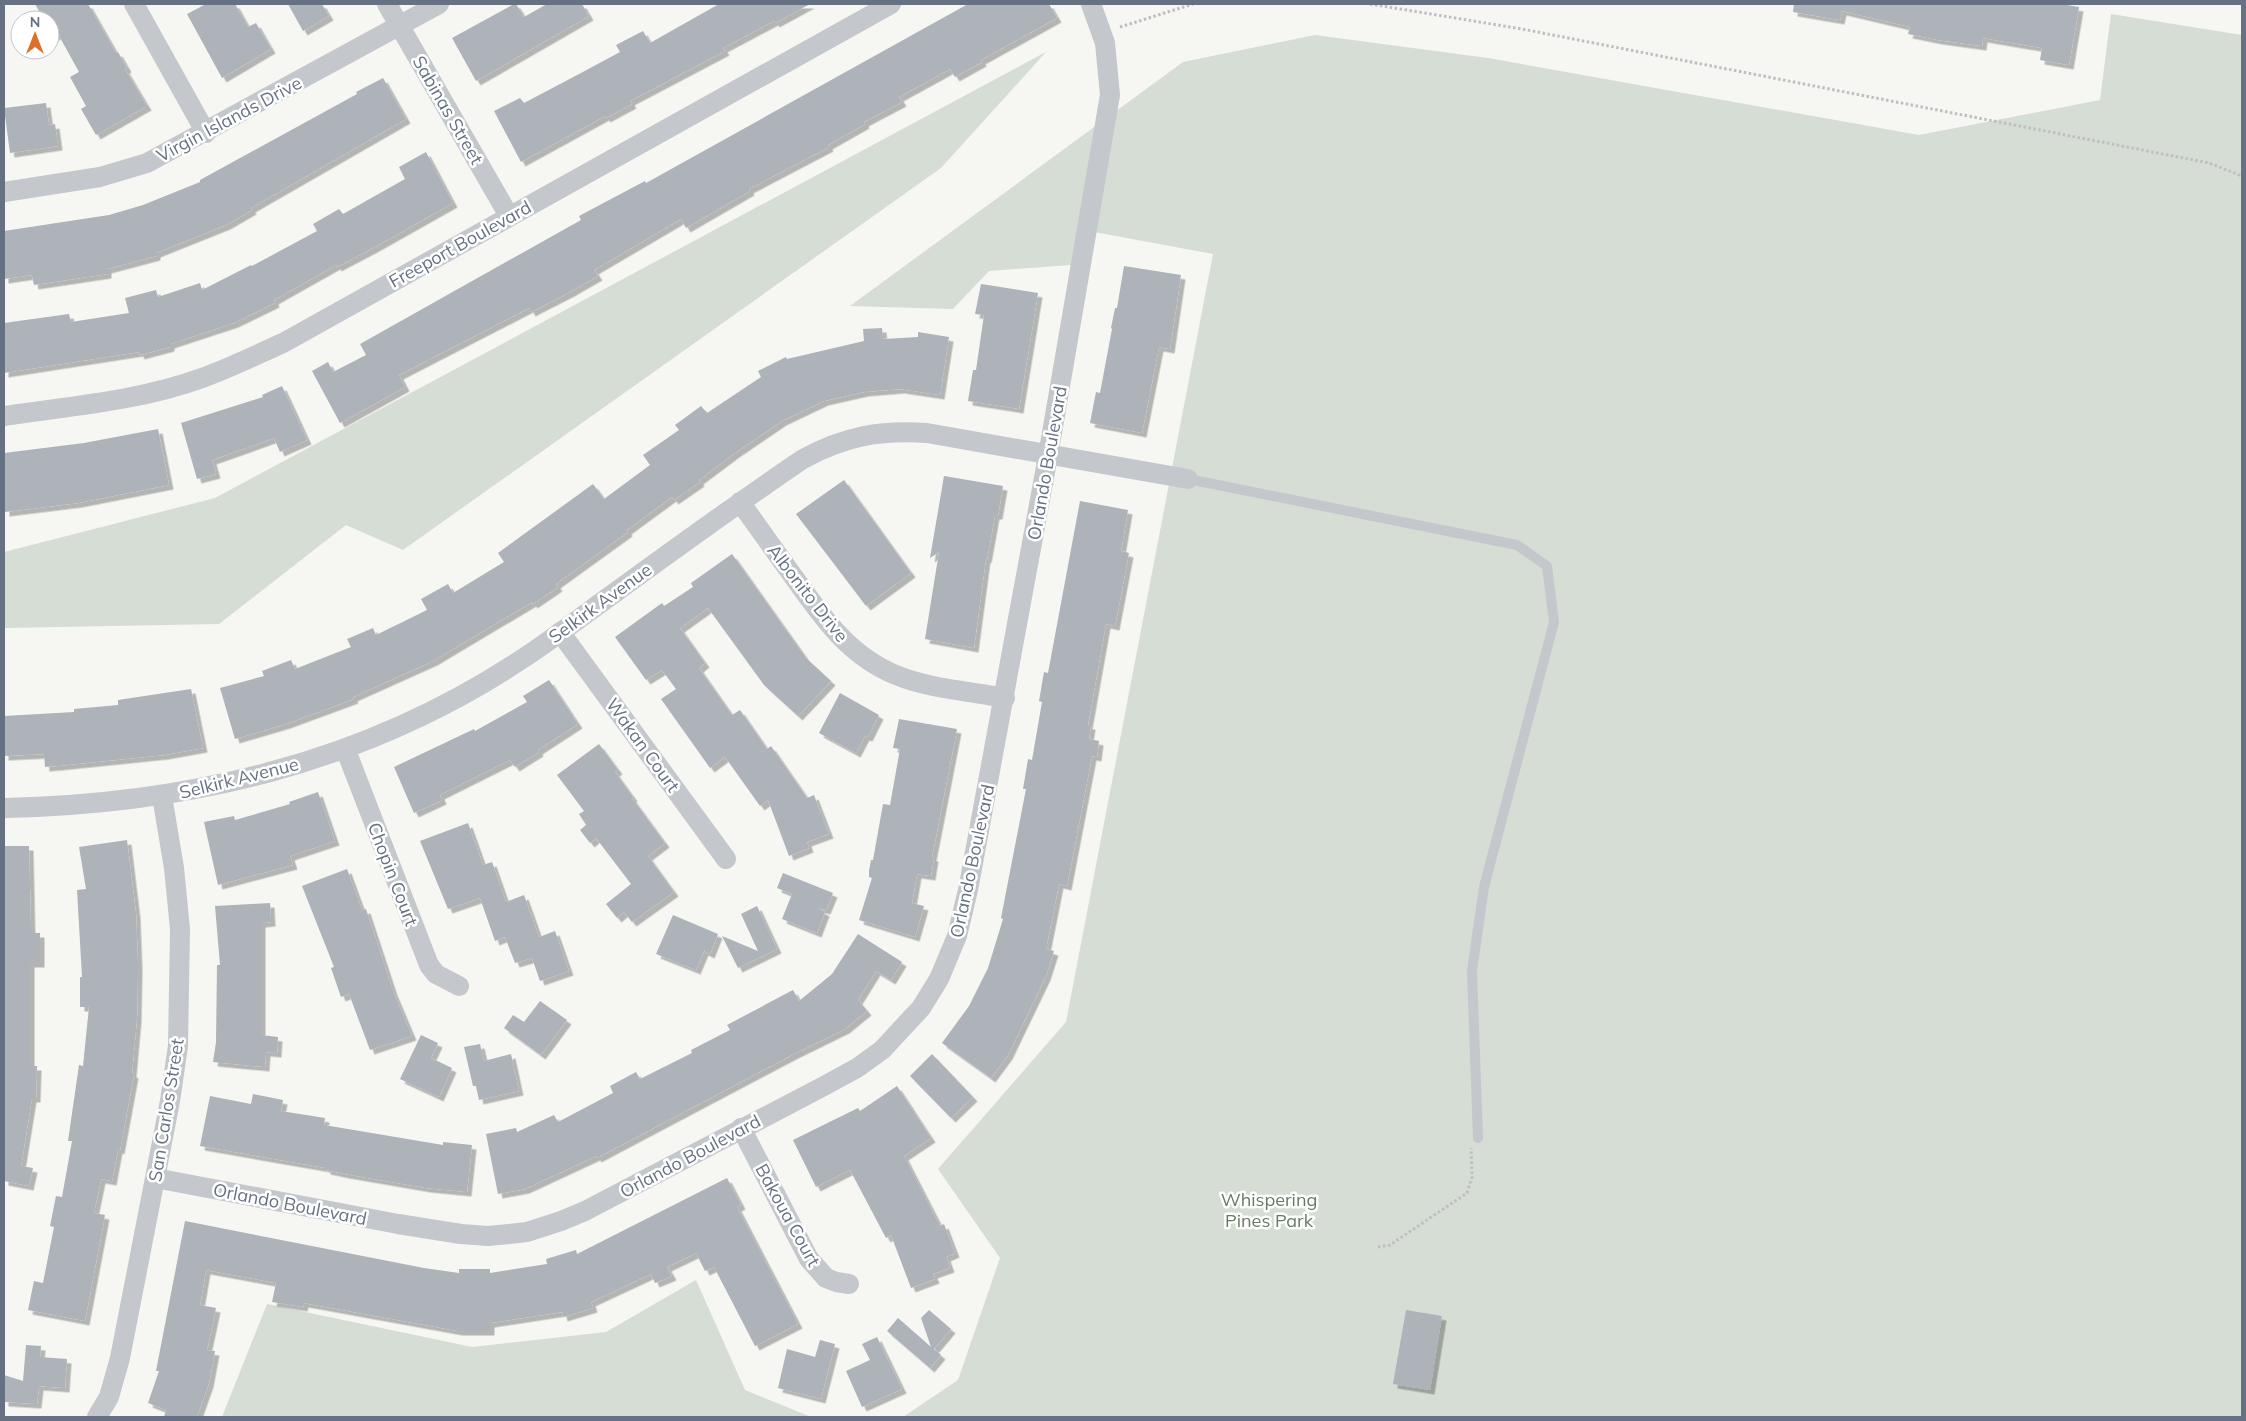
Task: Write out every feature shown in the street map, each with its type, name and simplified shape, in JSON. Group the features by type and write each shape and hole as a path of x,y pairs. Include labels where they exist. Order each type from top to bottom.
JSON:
{"street":[{"path":"134,4 206,133"},
{"name":"Sabinas Street","path":"387,4 509,216"},
{"name":"Virgin Islands Drive","path":"4,192 117,173 165,155 439,4"},
{"name":"Freeport Boulevard","path":"4,416 138,396 202,378 283,343 891,4"},
{"name":"Orlando Boulevard","path":"155,1178 422,1229 488,1236 509,1234 542,1227 585,1211 832,1082 870,1060 902,1031 931,993 951,952 962,916 1004,698 1110,95 1105,43 1091,4"},
{"name":"Selkirk Avenue","path":"4,808 67,807 162,796 233,783 345,748 412,720 521,659 802,459 825,447 874,433 927,433 1188,480"},
{"name":"Albonito Drive","path":"740,502 822,616 845,643 860,655 897,676 918,682 1004,698"},
{"name":"Wakan Court","path":"560,632 726,859"},
{"name":"Chopin Court","path":"345,748 429,965 436,974 459,986"},
{"name":"San Carlos Street","path":"97,1417 109,1397 115,1380 174,1074 180,1002 180,929 174,868 162,796"},
{"name":"Bakoua Court","path":"741,1128 809,1259 826,1278 848,1284"}],"lane":[{"path":"1188,480 1517,545 1548,566 1554,622 1484,886 1472,971 1478,1138"}],"path":[{"path":"1102,33 1193,4"},
{"path":"1370,4 1522,29 2209,163 2242,176"},
{"path":"1378,1247 1390,1245 1467,1193 1472,1177 1471,1148"}],"green space":[{"name":"Whispering Pines Park","path":"2111,14 2242,35 2242,1417 903,1417 958,1380 1000,1258 938,1169 1066,1022 1213,254 1089,231 1084,264 989,271 953,309 850,306 1183,62 1315,35 1488,58 1919,135 2100,100"},
{"path":"1046,52 941,168 403,550 346,525 219,624 4,628 4,552 215,498"},
{"path":"696,1280 745,1390 811,1417 222,1417 267,1304 472,1347 606,1332"}],"building":[{"path":"35,4 88,4 116,53 118,52 127,68 125,69 147,106 96,135 81,109 86,106 70,77 79,72 60,38 60,10 38,10"},
{"path":"206,4 235,4 248,27 256,23 271,49 222,78 187,14"},
{"path":"288,4 322,4 329,16 303,31"},
{"path":"516,4 524,17 547,4 582,4 589,16 476,81 452,38"},
{"path":"719,4 810,4 723,48 725,51 630,101 632,104 606,118 605,116 521,162 494,111 520,98 524,103 581,73 620,52 616,45 643,31 650,43"},
{"path":"968,4 1049,4 1057,18 981,60 982,62 955,77 950,69 899,97 902,102 864,122 865,124 828,145 829,147 749,189 750,191 686,228 681,219 594,270 598,276 570,292 531,312 529,308 399,375 405,387 340,423 312,371 328,362 333,372 366,355 360,344 581,220 579,216 645,181 646,183"},
{"path":"1794,4 2061,4 2079,7 2069,65 2040,60 2042,48 1983,38 1982,46 1938,40 1908,34 1910,27 1842,11 1840,20 1793,12"},
{"path":"383,78 406,119 251,208 252,210 226,225 156,253 156,256 107,269 107,274 34,285 32,275 4,279 4,231 109,215 143,205 200,182 200,180"},
{"path":"46,103 49,125 55,124 58,146 10,153 4,108"},
{"path":"426,152 453,203 375,247 337,267 336,265 274,300 275,303 234,323 170,344 170,347 140,355 139,352 4,373 4,323 69,314 71,322 129,313 125,298 156,290 158,297 200,283 202,290 317,231 313,224 339,209 343,214 405,179 399,167"},
{"path":"1124,266 1181,275 1170,349 1159,347 1142,433 1090,423 1096,392 1100,393"},
{"path":"981,284 1038,293 1019,409 968,401 973,370 976,370 984,315 975,314"},
{"path":"882,328 883,339 918,337 918,332 949,337 940,395 900,389 864,392 824,401 782,421 735,453 699,480 700,482 674,500 672,497 627,530 628,532 556,584 558,587 533,604 532,602 433,661 353,697 354,699 286,724 235,739 220,688 264,676 262,671 291,660 295,669 351,647 347,639 373,628 376,635 427,610 421,599 448,584 453,593 504,562 498,553 593,484 604,499 650,465 643,455 679,430 675,425 701,406 707,413 761,377 758,371 786,357 787,359 864,341 863,329"},
{"path":"282,386 307,440 280,452 274,438 212,460 216,474 197,479 181,423 263,397 262,395"},
{"path":"158,429 169,485 78,503 5,512 4,453 84,443"},
{"path":"944,476 1003,486 998,515 995,515 986,558 974,648 925,639 939,552 930,558"},
{"path":"844,480 911,573 866,606 796,514"},
{"path":"1080,501 1128,510 1121,551 1129,553 1115,626 1106,624 1088,725 1091,725 1089,739 1099,741 1097,757 1092,756 1067,886 1059,884 1046,949 1054,951 1046,976 1008,1055 991,1078 942,1043 969,1006 988,968 1003,919 1001,918 1026,789 1023,789 1028,759 1032,760 1042,702 1039,701 1044,672 1048,673"},
{"path":"732,554 806,658 831,681 798,716 764,685 708,608 680,628 705,663 699,668 732,715 740,710 767,749 771,746 807,798 814,795 829,834 807,842 809,848 789,856 768,800 760,806 725,757 710,768 661,699 676,689 662,670 646,680 615,637 662,603 664,606 693,587 691,583"},
{"path":"549,680 578,724 515,767 510,760 440,795 442,800 414,813 394,767 474,729 475,731 527,702 523,696"},
{"path":"191,689 203,748 164,755 45,767 44,754 4,756 4,716 74,712 74,709 118,705 118,700"},
{"path":"840,693 879,715 868,737 865,736 856,753 819,733"},
{"path":"899,719 957,729 932,857 934,857 931,876 917,874 912,903 924,906 915,937 859,920 872,878 869,877 869,871 871,860 873,860 883,804 890,805 900,749 893,748"},
{"path":"599,744 618,770 615,772 632,798 665,843 648,856 674,892 632,922 624,912 617,918 606,904 631,884 596,838 590,843 580,830 586,825 579,814 584,811 557,775"},
{"path":"318,792 335,841 290,856 293,865 218,885 204,822 234,816 235,820 290,804 289,802"},
{"path":"468,823 483,865 492,862 506,902 524,895 539,937 555,931 569,971 540,981 532,958 515,963 505,937 495,941 480,898 448,909 420,841"},
{"path":"127,840 136,914 138,966 137,1018 132,1073 134,1074 120,1150 118,1149 112,1181 101,1179 94,1213 105,1215 85,1321 28,1310 34,1281 43,1283 54,1227 50,1226 56,1196 62,1197 72,1141 68,1141 79,1065 83,1066 89,1007 80,1007 80,977 82,977 77,890 86,889 79,847"},
{"path":"4,846 29,846 31,933 40,933 40,963 30,963 30,1066 37,1066 36,1098 32,1098 21,1166 33,1168 29,1186 4,1181"},
{"path":"347,869 362,910 366,909 393,991 412,1036 370,1050 349,994 341,997 331,968 334,967 302,886"},
{"path":"783,873 833,893 826,910 818,908 825,912 817,933 782,919 792,894 777,888"},
{"path":"270,903 271,922 261,923 261,1035 278,1037 277,1053 266,1052 265,1067 213,1062 216,1042 217,965 220,965 215,906"},
{"path":"757,906 777,949 738,968 722,936 758,951 741,914"},
{"path":"673,915 718,934 710,954 704,951 696,970 656,954"},
{"path":"858,934 902,962 891,980 876,971 858,1000 867,1011 845,1029 597,1158 596,1156 525,1189 498,1194 486,1134 516,1128 517,1132 554,1115 558,1122 613,1093 610,1086 636,1072 640,1079 692,1053 691,1050 730,1030 727,1025 793,990 799,1001 832,974"},
{"path":"540,1001 567,1020 541,1055 504,1028 513,1015 524,1022"},
{"path":"421,1035 438,1043 431,1058 452,1068 439,1097 400,1079"},
{"path":"480,1044 484,1061 511,1054 519,1091 479,1100 476,1086 473,1086 464,1047"},
{"path":"932,1054 973,1097 951,1118 910,1076"},
{"path":"897,1086 931,1138 904,1156 940,1226 944,1224 955,1253 946,1257 950,1268 933,1274 935,1279 911,1288 891,1235 886,1238 850,1170 816,1187 793,1140 858,1108 860,1111"},
{"path":"253,1094 283,1100 281,1111 325,1118 324,1125 443,1145 443,1142 472,1145 467,1192 426,1188 200,1146 210,1096 251,1104"},
{"path":"727,1178 741,1205 737,1207 798,1324 755,1346 714,1267 705,1271 696,1253 667,1267 672,1276 655,1283 651,1274 591,1302 593,1308 563,1317 562,1312 490,1323 490,1331 458,1331 304,1303 303,1307 272,1302 276,1283 206,1270 200,1305 216,1308 207,1350 215,1351 209,1383 197,1417 164,1417 166,1410 148,1403 159,1371 156,1371 185,1221 424,1268 459,1273 459,1269 490,1269 490,1273 547,1264 546,1259 576,1250 577,1254"},
{"path":"929,1310 951,1329 934,1349 941,1355 930,1368 887,1331 898,1318 931,1347 921,1318"},
{"path":"1406,1310 1442,1316 1430,1390 1393,1384"},
{"path":"877,1337 902,1389 862,1407 846,1371 870,1360 862,1344"},
{"path":"820,1340 835,1344 821,1399 778,1388 787,1349 815,1357"},
{"path":"26,1345 41,1346 40,1357 67,1359 65,1388 39,1386 37,1404 4,1402 4,1375 23,1381"}]}
